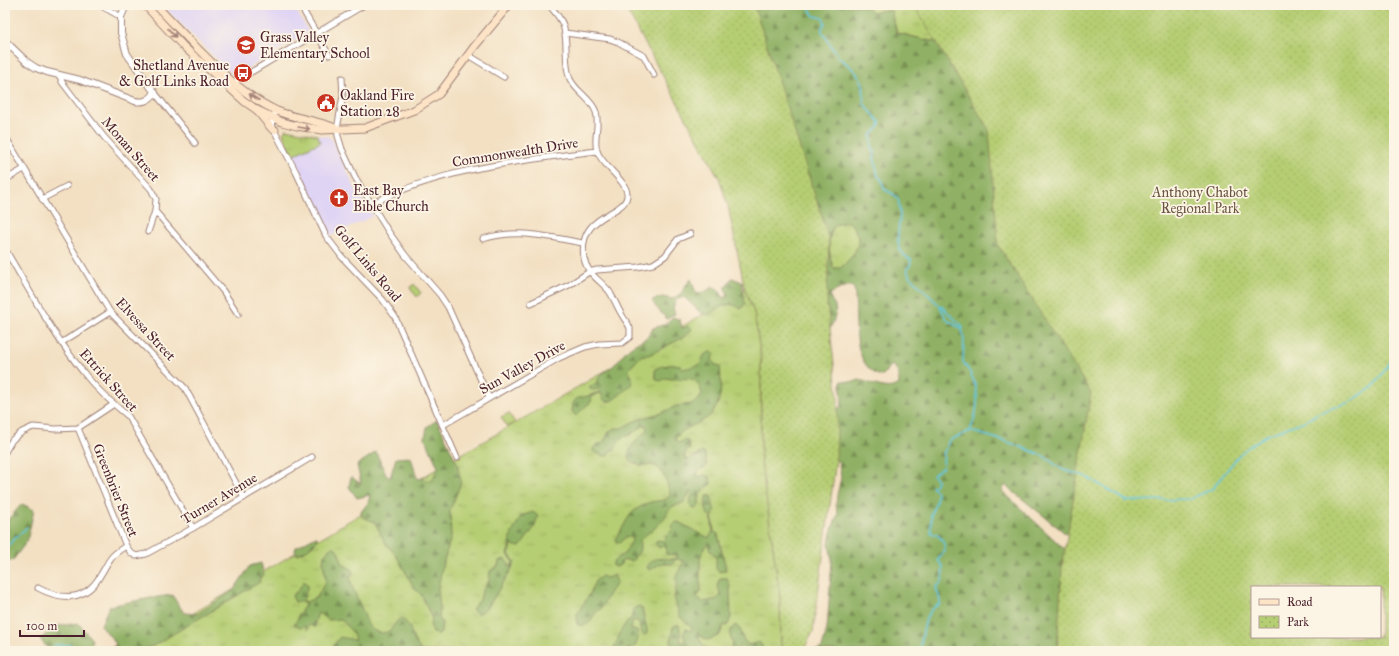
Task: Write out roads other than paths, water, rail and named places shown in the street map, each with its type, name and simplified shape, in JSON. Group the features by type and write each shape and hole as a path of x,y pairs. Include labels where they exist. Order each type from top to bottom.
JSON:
{"main road":[{"path":"145,5 183,46 230,85 278,111 301,119 324,123 337,129"},
{"path":"156,5 244,101 257,110 274,118 297,126 322,130 365,128 414,110 439,94 468,55 509,5"},
{"path":"257,110 272,129 275,130"}],"street":[{"path":"100,5 121,17"},
{"path":"126,5 121,17 121,33 127,54 155,93 195,143"},
{"path":"300,5 329,55"},
{"path":"230,85 364,5"},
{"path":"549,5 558,16 565,33 566,64 570,78 575,87 590,102 596,111 597,151 607,167 624,185 627,195 625,201 620,206 594,223 587,233 583,243 584,259 589,272"},
{"path":"565,33 610,39 618,42 644,56 654,75"},
{"path":"5,42 36,68 60,76 80,80 118,95 141,102 146,101 155,93"},
{"path":"468,55 504,77"},
{"name":"Monan Street","path":"60,76 62,82 104,137 151,189 156,199 155,211"},
{"path":"342,78 343,96 337,129 339,143 355,177 388,231 405,255 440,295 448,307 489,398"},
{"path":"274,118 278,111"},
{"name":"Golf Links Road","path":"274,118 272,124 326,236 342,257 383,300 395,317 444,425 457,458"},
{"name":"Elvessa Street","path":"5,136 110,312 185,388 244,498"},
{"name":"Commonwealth Drive","path":"371,204 432,179 474,168 597,151"},
{"path":"5,180 24,169"},
{"path":"42,199 67,186"},
{"path":"148,232 155,211"},
{"path":"155,211 223,291 238,314"},
{"path":"483,239 495,235 514,233 532,234 583,243"},
{"path":"531,303 569,285 589,272 653,264 665,256 678,239 690,234"},
{"name":"Ettrick Street","path":"5,249 61,343 84,374 128,416 193,528"},
{"name":"Sun Valley Drive","path":"444,425 559,358 585,347 599,344 622,343 630,337 629,326 610,292 589,272"},
{"path":"61,343 110,312"},
{"path":"5,452 12,440 22,432 33,427 55,429 78,428 114,404"},
{"name":"Greenbrier Street","path":"78,428 126,546 131,553 136,556"},
{"name":"Turner Avenue","path":"136,556 146,554 193,528 312,457"},
{"path":"38,588 55,595 65,597 75,596 86,591 94,586 111,557 126,546"}],"waterway":[{"path":"811,5 810,10 814,16 824,20 825,23 822,27 822,32 837,53 837,56 859,76 863,85 864,104 880,122 879,127 871,136 872,148 875,153 874,157 878,176 882,180 884,189 898,198 900,217 898,242 901,252 911,260 910,266 907,268 909,276 939,305 947,320 962,329"},
{"path":"941,306 963,327 963,362 973,378 977,395 976,412 970,431"},
{"path":"918,651 926,618 929,612 940,604 936,587 942,582 943,567 938,560 945,550 941,539 937,535 931,533 931,514 936,502 937,492 932,487 936,484 937,480 933,475 943,467 944,451 950,440 970,431 1005,441 1042,455 1063,470 1085,476 1127,501 1190,499 1212,489 1239,455 1252,444 1267,435 1307,420 1318,413 1350,402 1373,387 1394,357"},
{"path":"5,548 27,527"},
{"path":"50,651 55,645 71,645"}],"place":[{"name":"Grass Valley Elementary School","path":"246,45"},
{"name":"Shetland Avenue & Golf Links Road","path":"243,73"},
{"name":"Oakland Fire Station 28","path":"326,103"},
{"name":"East Bay Bible Church","path":"339,198"}],"park label":[{"name":"Anthony Chabot Regional Park","path":"1200,200"}]}
